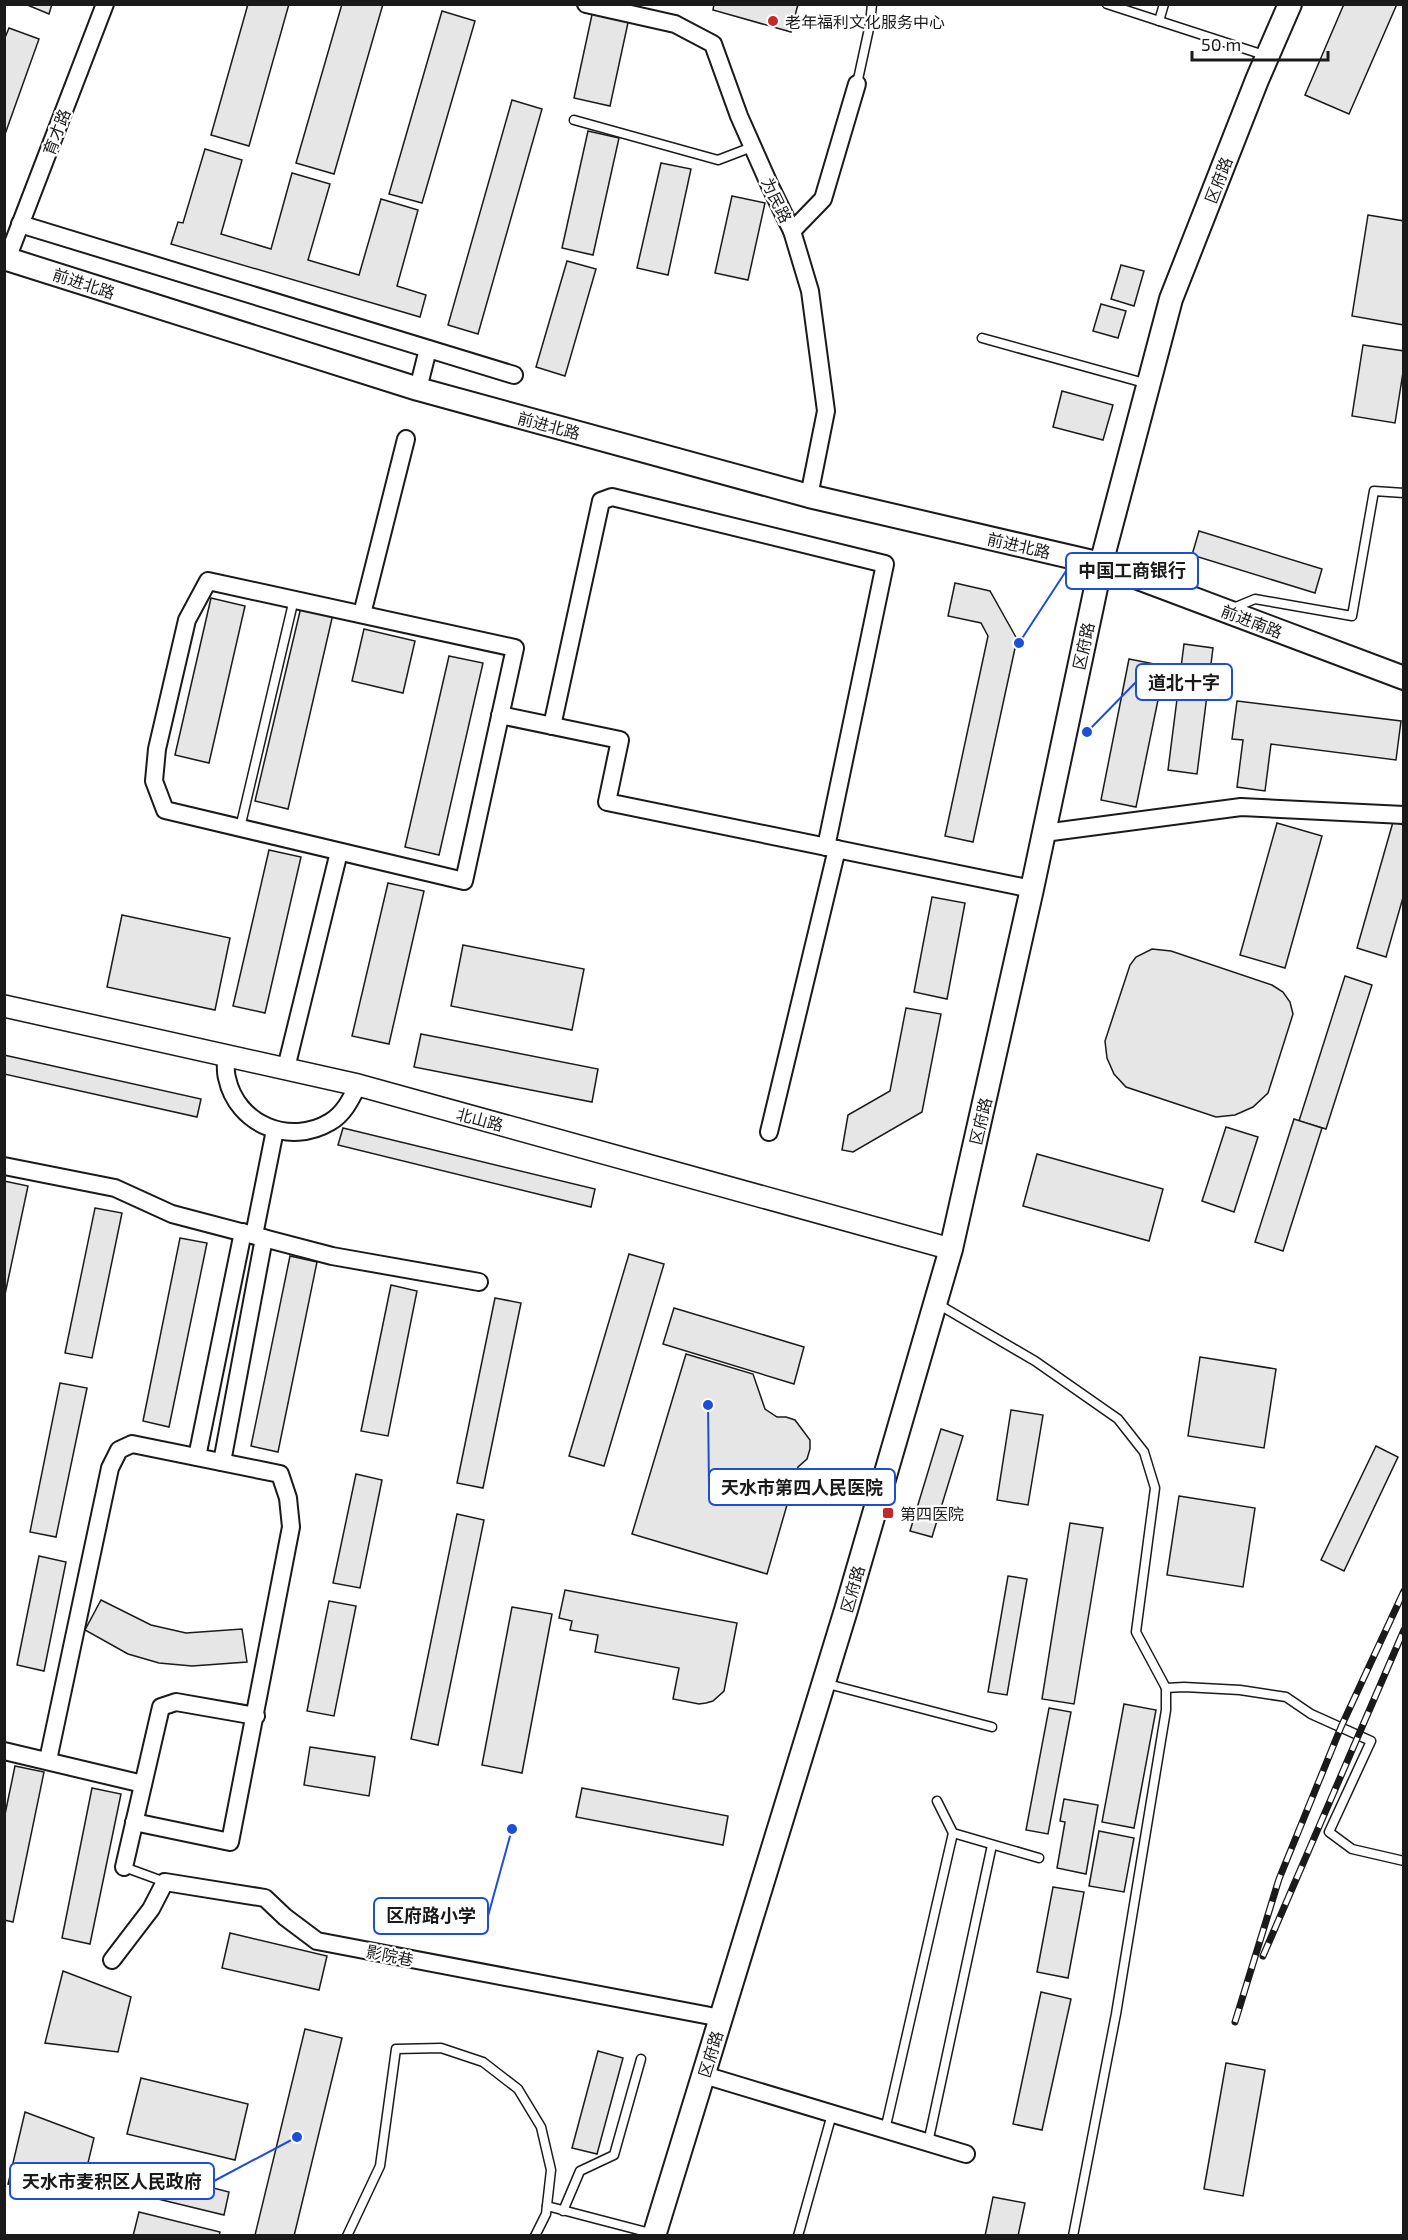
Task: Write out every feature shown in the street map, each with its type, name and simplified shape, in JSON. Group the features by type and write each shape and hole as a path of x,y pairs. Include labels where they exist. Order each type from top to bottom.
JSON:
{"main road":[{"name":"区府路","path":"655,2235 824,1683 951,1249 1032,889 1101,564 1171,299 1267,56 1290,4"},
{"name":"前进北路","path":"6,258 418,389 809,496 1101,564"},
{"name":"前进南路","path":"1101,564 1404,678"}],"street":[{"name":"育才路","path":"6,258 105,4"},
{"name":"为民路","path":"586,4 675,24 713,44 752,147 792,231 810,291 826,411 809,496"},
{"path":"792,231 823,199 857,84"},
{"path":"20,224 514,375"},
{"path":"418,389 428,349"},
{"path":"362,614 406,439"},
{"path":"552,726 601,501 612,497 885,564 832,848 769,1132"},
{"path":"208,580 294,599 515,648 464,881 165,810 154,781 159,738 187,620 208,580"},
{"path":"500,715 620,740 607,802 1032,889"},
{"path":"1044,833 1241,807 1404,815"},
{"path":"286,1068 339,852"},
{"name":"北山路","path":"4,1006 358,1085 951,1249"},
{"path":"226,1055 226,1077 234,1099 248,1116 267,1128 275,1130 289,1133 312,1130 332,1121 348,1105 358,1085"},
{"path":"197,1457 254,1235 275,1130"},
{"path":"4,1166 115,1188 172,1214 332,1256 479,1282"},
{"path":"222,1462 254,1235"},
{"path":"48,1760 110,1468 119,1450 132,1444 280,1474 288,1498 291,1527 230,1842 134,1822"},
{"path":"124,1867 161,1707 176,1702 256,1716"},
{"path":"4,1751 143,1784"},
{"path":"112,1960 151,1910 165,1882"},
{"name":"影院巷","path":"165,1882 265,1898 285,1917 317,1941 721,2018"},
{"path":"704,2075 966,2154"}],"lane":[{"path":"857,84 872,4"},
{"path":"1107,4 1267,56"},
{"path":"1159,21 1164,4"},
{"path":"574,120 718,160 752,147"},
{"path":"982,338 1148,384"},
{"path":"1226,611 1255,599 1352,616 1374,491 1404,492"},
{"path":"240,828 294,599"},
{"path":"936,1303 1035,1361 1118,1419 1144,1452 1155,1488 1136,1632 1166,1688 1166,1710 1116,2014 1073,2235"},
{"path":"824,1683 992,1727"},
{"path":"1166,1688 1240,1690 1286,1697 1311,1714 1371,1742 1329,1832 1352,1849 1404,1862"},
{"path":"885,2130 953,1833 937,1801"},
{"path":"953,1833 1039,1858"},
{"path":"928,2142 992,1845"},
{"path":"124,1867 165,1882"},
{"path":"347,2235 380,2166 396,2049 441,2048 483,2062 518,2089 541,2127 551,2170 546,2214 535,2235"},
{"path":"563,2211 580,2171 614,2155 641,2059"},
{"path":"798,2235 832,2114"},
{"path":"547,2206 655,2235"}],"building":[{"path":"25,4 52,4 49,14"},
{"path":"248,4 289,4 249,146 211,135"},
{"path":"342,4 383,4 334,174 296,163"},
{"name":"老年福利文化服务中心","path":"714,4 798,4 791,32 713,10"},
{"path":"1344,4 1397,4 1349,114 1305,95"},
{"path":"593,10 629,18 610,106 574,98"},
{"path":"442,11 475,21 422,203 389,194"},
{"path":"9,28 39,39 4,137 4,40"},
{"path":"512,100 542,109 478,334 448,325"},
{"path":"588,131 619,138 593,255 562,248"},
{"path":"205,149 242,160 221,234 271,249 292,173 330,184 308,260 359,275 381,199 418,210 397,286 426,295 420,317 171,244 178,222 183,223"},
{"path":"661,163 691,169 668,275 637,268"},
{"path":"732,196 765,203 748,280 715,273"},
{"path":"1368,215 1404,221 1404,325 1352,316"},
{"path":"567,261 596,269 565,376 536,367"},
{"path":"1121,265 1144,271 1134,306 1111,299"},
{"path":"1101,304 1126,311 1118,338 1093,331"},
{"path":"1363,345 1404,351 1404,366 1395,423 1352,416"},
{"path":"1062,391 1113,405 1103,440 1053,427"},
{"path":"1199,531 1322,569 1315,593 1192,555"},
{"path":"955,583 990,591 1017,639 973,842 945,836 988,636 981,623 948,616"},
{"path":"211,598 245,606 209,763 175,755"},
{"path":"301,607 333,614 288,809 255,801"},
{"path":"364,629 415,641 403,693 352,681"},
{"path":"1184,644 1213,648 1197,774 1168,770"},
{"path":"449,656 483,663 439,855 405,847"},
{"path":"1129,659 1165,666 1136,807 1101,800"},
{"path":"1237,701 1401,721 1396,760 1271,744 1265,791 1237,787 1243,740 1232,739"},
{"path":"1393,822 1404,825 1404,894 1386,957 1357,948"},
{"path":"1277,823 1322,836 1285,968 1240,955"},
{"path":"269,850 301,857 265,1013 233,1006"},
{"path":"388,883 424,891 389,1044 352,1036"},
{"path":"932,897 965,903 947,999 914,992"},
{"path":"122,915 230,938 215,1010 107,987"},
{"path":"463,945 584,969 572,1030 451,1006"},
{"path":"1152,949 1171,951 1272,985 1283,992 1290,1002 1293,1014 1268,1093 1253,1107 1235,1115 1216,1117 1126,1087 1114,1074 1107,1058 1105,1041 1130,965 1136,957"},
{"path":"1345,976 1372,985 1326,1129 1299,1121"},
{"path":"906,1008 941,1014 922,1112 853,1152 842,1150 848,1115 890,1091"},
{"path":"421,1034 598,1069 592,1102 414,1067"},
{"path":"4,1055 201,1099 197,1117 4,1074"},
{"path":"1294,1119 1322,1128 1283,1251 1255,1242"},
{"path":"1226,1127 1258,1137 1234,1212 1202,1201"},
{"path":"343,1128 595,1189 591,1207 338,1145"},
{"path":"1037,1154 1163,1189 1149,1241 1023,1206"},
{"path":"4,1181 28,1186 4,1299"},
{"path":"95,1208 122,1213 92,1358 65,1353"},
{"path":"180,1238 207,1243 169,1427 143,1421"},
{"path":"629,1254 664,1264 604,1466 569,1456"},
{"path":"290,1256 317,1262 278,1452 251,1446"},
{"path":"391,1285 417,1291 388,1436 361,1431"},
{"path":"495,1298 521,1303 483,1488 457,1483"},
{"path":"674,1308 804,1347 794,1384 663,1344"},
{"path":"686,1354 753,1374 765,1409 777,1417 795,1420 810,1440 807,1459 798,1467 767,1574 632,1534"},
{"path":"1200,1357 1276,1369 1264,1448 1188,1436"},
{"path":"60,1383 87,1388 56,1537 30,1532"},
{"path":"1011,1410 1043,1415 1028,1505 997,1500"},
{"path":"941,1429 963,1436 932,1537 910,1531"},
{"path":"1376,1446 1398,1457 1344,1571 1321,1560"},
{"path":"356,1474 382,1480 360,1588 333,1583"},
{"path":"1179,1496 1255,1508 1243,1587 1167,1575"},
{"path":"457,1514 484,1520 438,1745 411,1739"},
{"path":"1070,1523 1103,1528 1074,1704 1042,1699"},
{"path":"39,1556 66,1562 44,1671 17,1665"},
{"path":"1008,1576 1027,1579 1007,1695 988,1692"},
{"path":"565,1590 737,1623 724,1691 713,1701 706,1703 699,1704 673,1699 679,1668 595,1652 598,1635 570,1630 572,1621 559,1618"},
{"path":"101,1600 151,1625 186,1633 242,1629 247,1662 192,1666 159,1663 128,1654 85,1630"},
{"path":"329,1601 356,1606 334,1716 307,1711"},
{"path":"512,1607 552,1614 522,1773 482,1765"},
{"path":"1124,1704 1156,1710 1134,1828 1102,1822"},
{"path":"1049,1708 1071,1712 1048,1834 1026,1830"},
{"path":"310,1747 375,1757 369,1796 304,1785"},
{"path":"15,1766 44,1772 13,1922 4,1920 4,1819"},
{"path":"92,1788 121,1794 90,1944 62,1938"},
{"path":"582,1788 728,1816 723,1845 576,1817"},
{"path":"1064,1799 1098,1805 1086,1874 1057,1868 1065,1822 1060,1821"},
{"path":"1099,1831 1134,1838 1124,1892 1089,1886"},
{"path":"1053,1887 1084,1892 1068,1978 1037,1972"},
{"path":"230,1933 327,1956 319,1990 222,1968"},
{"path":"63,1971 131,1997 118,2052 45,2043"},
{"path":"1041,1992 1071,1999 1042,2130 1013,2124"},
{"path":"305,2029 342,2038 294,2236 257,2236 255,2235"},
{"path":"598,2051 623,2058 597,2154 572,2148"},
{"path":"1226,2063 1265,2070 1243,2196 1204,2189"},
{"path":"141,2078 248,2104 235,2160 127,2134"},
{"path":"25,2112 94,2138 81,2192 8,2184"},
{"path":"135,2168 229,2192 224,2215 129,2192"},
{"path":"993,2197 1025,2203 1018,2236 985,2236"},
{"path":"139,2212 220,2232 219,2236 133,2236"}],"railway":[{"path":"1235,2022 1279,1879 1341,1727 1404,1591"},
{"path":"1263,1956 1404,1630"}],"place":[{"name":"老年福利文化服务中心","path":"773,21"},
{"name":"中国工商银行","path":"1019,643"},
{"name":"道北十字","path":"1087,732"},
{"name":"天水市第四人民医院","path":"708,1405"},
{"name":"第四医院","path":"888,1513"},
{"name":"区府路小学","path":"512,1829"},
{"name":"天水市麦积区人民政府","path":"297,2137"}]}
